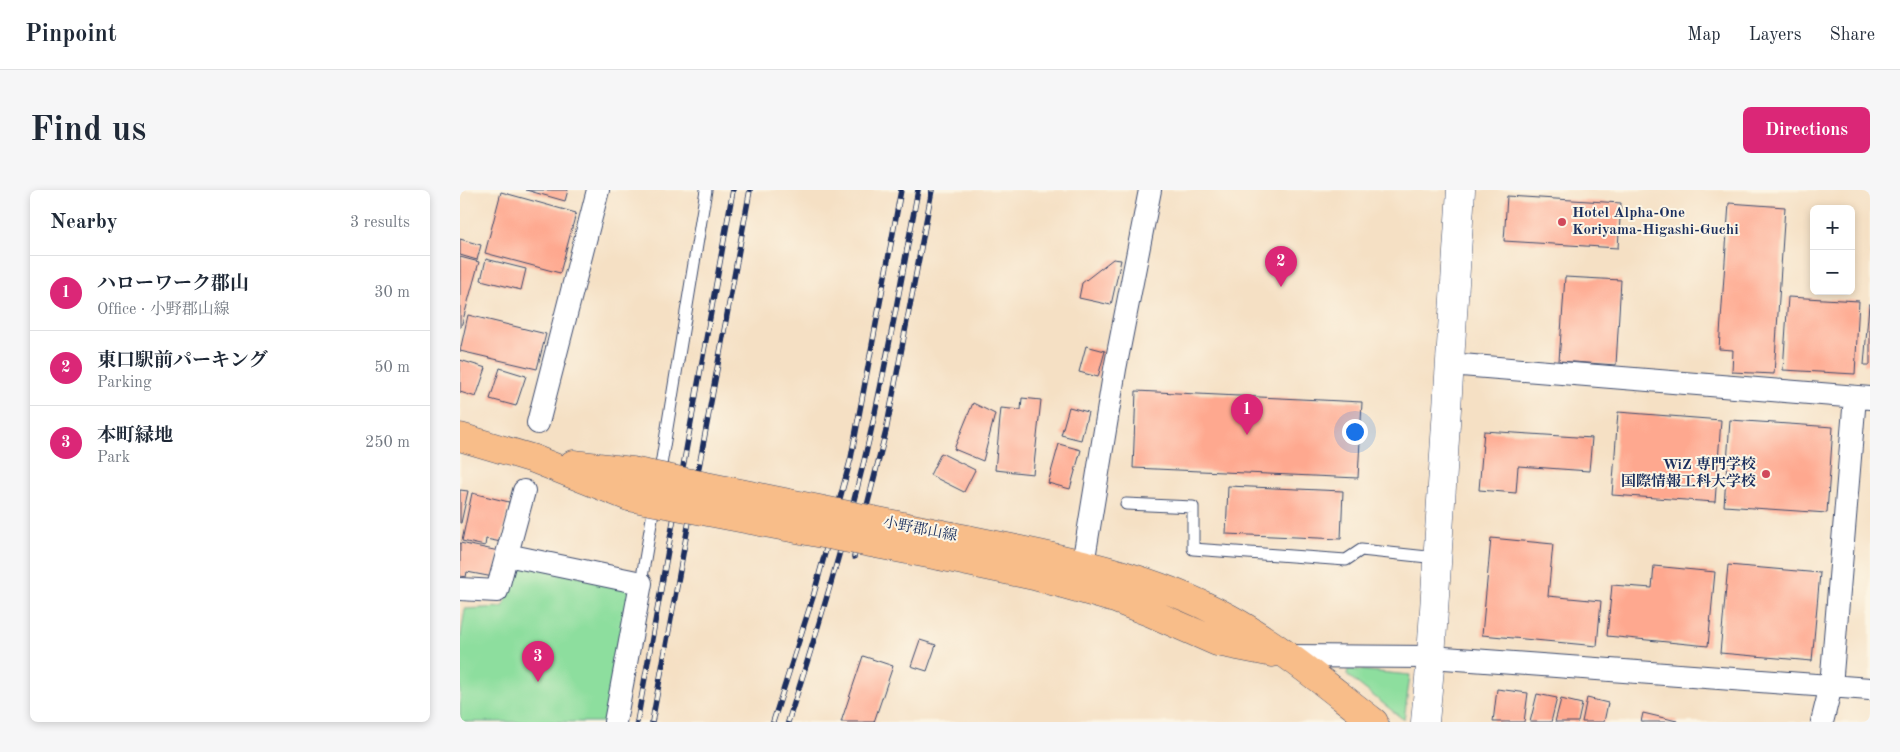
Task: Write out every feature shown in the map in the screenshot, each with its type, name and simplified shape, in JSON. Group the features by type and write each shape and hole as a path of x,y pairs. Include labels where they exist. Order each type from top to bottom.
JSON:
{"main road":[{"name":"小野郡山線","path":"460,437 534,459 631,484 948,547 1083,564 1159,587 1229,618 1287,656 1374,722"},
{"name":"小野郡山線","path":"948,547 1034,576 1115,599 1151,612 1216,642 1287,656"}],"street":[{"path":"538,423 598,190"},
{"path":"1083,564 1115,369 1150,190"},
{"path":"1425,722 1431,657 1461,190"},
{"path":"1449,364 1862,398 1831,686 1822,722"},
{"path":"460,589 498,591 524,491"},
{"path":"507,555 641,583 615,722"},
{"path":"1287,656 1431,657 1870,689"}],"lane":[{"path":"641,583 706,190"},
{"path":"1126,504 1193,507 1193,549 1346,560 1361,550 1437,558"}],"green space":[{"path":"520,563 634,588 609,722 460,722 460,641 465,609 503,607"},
{"path":"1348,669 1410,675 1404,720 1347,675"}],"building":[{"path":"526,190 568,190 565,201"},
{"path":"501,192 576,213 560,273 485,253"},
{"name":"Hotel Alpha-One Koriyama-Higashi-Guchi","path":"1507,196 1621,203 1618,248 1504,241"},
{"path":"1729,203 1785,207 1774,374 1732,372 1733,350 1719,349"},
{"path":"460,239 481,245 477,260 460,255"},
{"path":"460,257 479,262 461,327 460,327"},
{"path":"486,259 526,269 521,290 481,280"},
{"path":"1113,259 1121,260 1111,305 1079,298 1082,283"},
{"path":"1565,277 1621,280 1616,365 1559,361"},
{"path":"1788,297 1859,301 1855,374 1783,370"},
{"path":"1869,304 1870,365 1864,365"},
{"path":"468,315 546,334 537,369 460,351"},
{"path":"1086,346 1105,351 1098,377 1079,372"},
{"path":"460,360 486,368 476,397 460,392"},
{"path":"500,368 526,376 516,406 490,399"},
{"path":"1136,391 1362,402 1358,478 1133,468"},
{"path":"1022,398 1041,400 1033,474 995,470 1001,408 1021,410"},
{"path":"973,403 995,414 983,461 954,449"},
{"path":"1069,407 1088,412 1081,440 1061,435"},
{"path":"1618,412 1721,420 1715,502 1612,495"},
{"path":"1730,420 1833,427 1827,513 1724,506"},
{"path":"1484,431 1592,438 1589,471 1518,466 1516,493 1479,490"},
{"path":"1059,444 1081,450 1070,489 1048,483"},
{"path":"941,453 975,470 964,492 930,475"},
{"path":"1228,486 1343,491 1341,539 1226,534"},
{"path":"460,490 468,491 461,523 460,523"},
{"path":"472,493 509,502 501,542 486,539 485,546 462,541"},
{"path":"1491,538 1553,544 1548,596 1601,601 1597,646 1482,635"},
{"path":"460,543 499,551 493,577 467,572 466,577 460,576"},
{"path":"1728,565 1820,573 1812,661 1720,653"},
{"path":"1654,566 1715,572 1708,646 1607,636 1612,585 1652,588"},
{"path":"920,640 936,645 927,671 911,666"},
{"path":"863,656 893,666 874,722 841,722"},
{"path":"1497,689 1528,693 1524,722 1493,722"},
{"path":"1537,694 1557,698 1551,722 1530,722"},
{"path":"1587,698 1608,703 1604,722 1582,722"},
{"path":"1561,699 1582,704 1578,722 1555,722"},
{"path":"1643,713 1677,721 1677,722 1641,722"}],"railway":[{"path":"637,722 733,190"},
{"path":"652,722 750,190"},
{"path":"773,722 813,597 851,458 901,190"},
{"path":"788,722 847,527 864,461 886,359 918,190"},
{"path":"854,557 886,431 932,190"}],"place":[{"name":"Hotel Alpha-One Koriyama-Higashi-Guchi","path":"1562,222"},
{"name":"東口駅前パーキング","path":"1281,287"},
{"name":"ハローワーク郡山","path":"1247,435"},
{"name":"WiZ 専門学校 国際情報工科大学校","path":"1766,474"},
{"name":"本町緑地","path":"538,682"}]}
